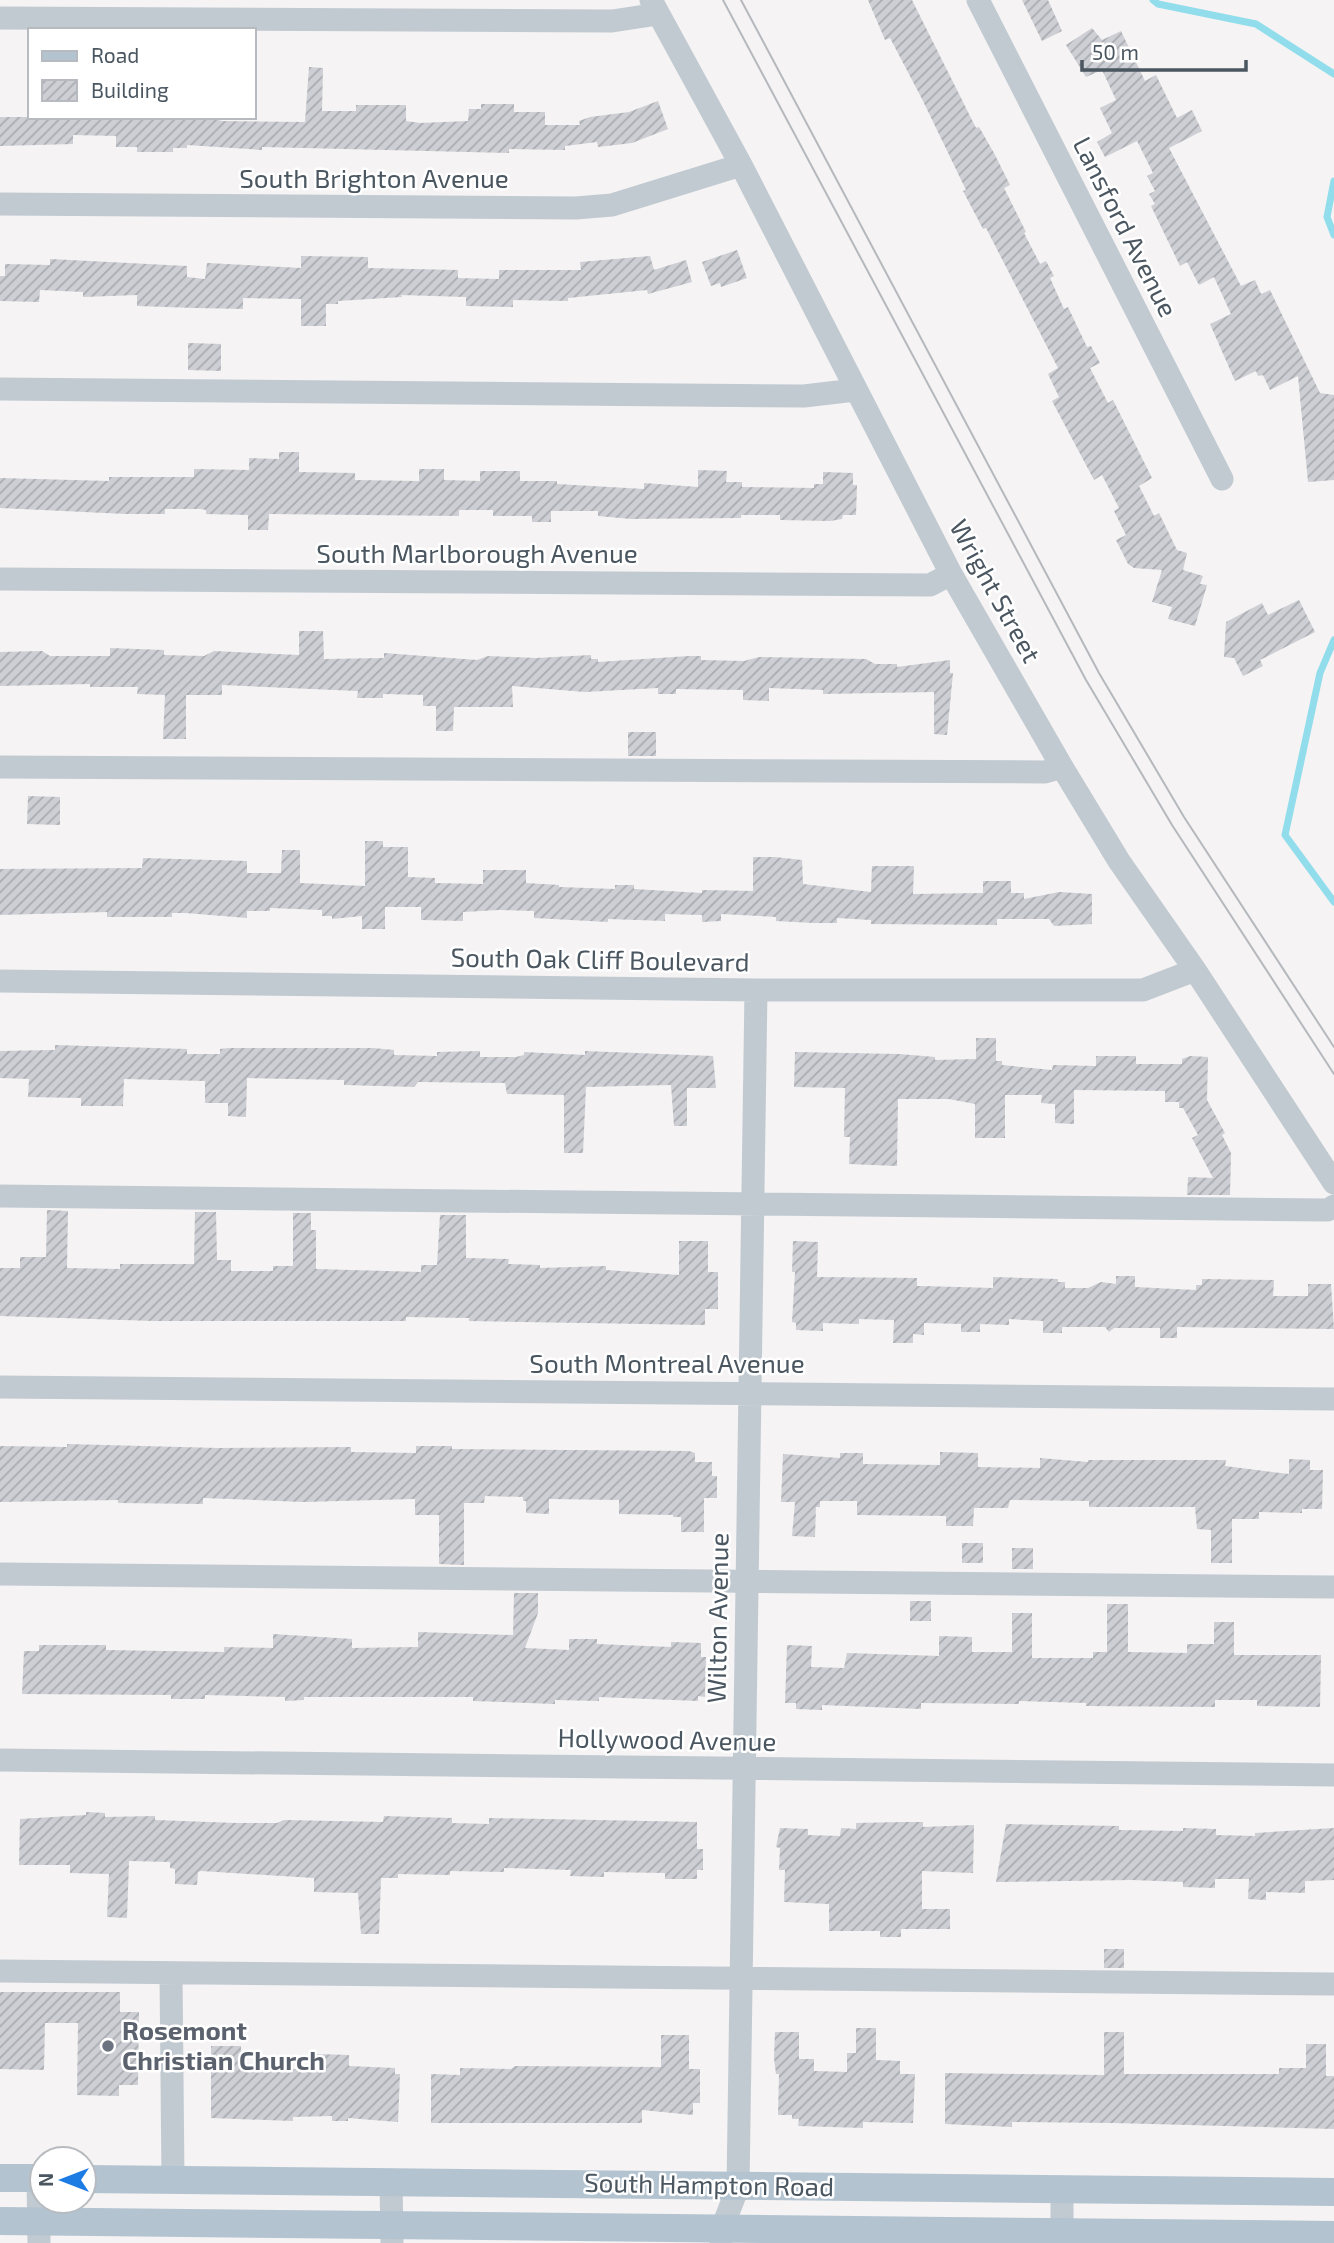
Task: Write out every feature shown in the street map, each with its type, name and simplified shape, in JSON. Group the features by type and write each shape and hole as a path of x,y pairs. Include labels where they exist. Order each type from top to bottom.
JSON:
{"main road":[{"path":"0,2178 28,2178"},
{"name":"South Hampton Road","path":"98,2179 738,2187 1062,2187 1334,2192"},
{"name":"South Hampton Road","path":"0,2221 39,2233 1062,2238 1334,2235"}],"street":[{"name":"Lansford Avenue","path":"978,0 1222,479"},
{"path":"0,18 612,21 655,7"},
{"name":"Wright Street","path":"655,7 741,164 951,573 1062,768 1119,861 1195,970 1334,1183"},
{"name":"South Brighton Avenue","path":"0,205 576,208 612,205 741,164"},
{"path":"0,389 804,396 855,390"},
{"name":"South Marlborough Avenue","path":"0,579 930,585 951,573"},
{"path":"0,767 1031,772 1062,768"},
{"name":"South Oak Cliff Boulevard","path":"0,981 756,990 1143,990 1195,970"},
{"name":"Wilton Avenue","path":"721,2237 738,2187 756,990"},
{"path":"0,1196 1314,1210 1328,1210 1334,1206"},
{"name":"South Montreal Avenue","path":"0,1387 1334,1399"},
{"path":"0,1574 1334,1587"},
{"name":"Hollywood Avenue","path":"0,1760 1334,1775"},
{"path":"0,1971 1334,1984"},
{"path":"171,1973 173,2180"},
{"path":"391,2182 392,2234"},
{"path":"1062,2187 1062,2238"},
{"path":"39,2215 39,2233"}],"building":[{"path":"868,0 912,0 976,128 979,127 994,153 1010,185 1004,188 1026,232 1024,233 1040,264 1046,261 1054,276 1050,278 1064,309 1068,307 1087,347 1091,346 1100,363 1090,368 1108,403 1113,400 1152,478 1139,486 1154,516 1159,513 1177,550 1187,553 1183,570 1203,576 1200,584 1207,585 1195,626 1168,619 1172,607 1152,602 1162,570 1134,568 1128,564 1116,540 1126,535 1114,511 1119,508 1102,475 1094,480 1052,401 1059,397 1048,374 1058,368 986,228 983,229 963,191 966,190 890,38 885,40"},
{"path":"1022,0 1048,0 1062,31 1042,41"},
{"path":"1092,28 1102,40 1121,31 1145,81 1156,75 1177,118 1192,110 1202,131 1169,148 1241,286 1255,280 1261,294 1270,290 1320,393 1334,395 1334,480 1308,482 1298,376 1270,390 1263,375 1258,376 1256,371 1235,381 1210,324 1231,314 1214,277 1199,285 1187,262 1180,266 1151,206 1155,204 1149,194 1155,191 1147,176 1153,173 1137,141 1105,157 1097,142 1112,133 1100,108 1116,100 1102,70 1086,77 1066,45"},
{"path":"309,67 323,68 322,111 356,111 356,105 406,105 406,121 420,123 468,121 469,109 481,109 481,104 514,104 514,112 545,112 545,125 580,125 579,121 590,117 629,112 658,101 668,129 632,143 598,147 597,142 565,146 565,150 509,149 509,153 262,147 262,150 187,145 187,148 173,148 173,152 137,152 137,147 116,147 116,136 73,135 73,144 0,146 0,117 305,122"},
{"path":"737,250 747,278 721,287 720,283 711,286 702,262"},
{"path":"301,256 368,257 368,268 458,270 458,278 499,279 499,270 581,270 580,262 650,256 654,270 686,260 692,282 648,294 647,290 568,298 568,301 513,300 513,307 466,306 466,297 401,295 402,297 338,301 338,304 326,304 326,326 301,326 301,299 243,298 243,309 137,306 137,295 83,297 83,292 40,290 39,302 0,301 0,276 5,276 5,264 50,265 50,259 187,266 187,277 205,279 207,263 301,268"},
{"path":"188,343 221,344 221,371 188,370"},
{"path":"279,452 299,452 299,472 355,473 355,480 419,481 419,469 444,469 444,480 480,481 480,471 520,471 520,481 557,481 557,484 644,489 644,483 698,487 698,470 727,471 726,482 742,482 742,487 814,488 814,484 823,484 823,472 853,473 853,485 857,485 856,515 843,515 842,519 830,521 780,520 780,515 631,519 598,516 598,511 551,511 551,522 532,522 532,516 493,516 493,510 459,510 459,516 269,514 268,530 248,530 248,515 206,514 206,510 201,509 165,509 165,514 126,514 0,508 0,478 109,481 109,477 194,477 194,469 249,470 249,458 279,459"},
{"path":"1299,600 1315,632 1260,660 1263,666 1243,676 1234,658 1224,657 1226,622 1262,603 1268,615"},
{"path":"299,631 323,631 324,659 384,658 384,653 477,660 488,656 536,658 591,655 591,659 598,659 598,662 701,656 701,660 744,661 759,657 866,659 875,664 897,664 897,667 950,660 950,673 953,673 947,735 934,734 934,692 823,694 823,690 769,688 769,701 743,700 743,690 676,689 676,694 658,694 658,688 585,692 512,686 513,707 454,707 453,731 436,731 436,706 423,706 423,695 383,694 383,698 357,698 358,691 222,685 222,695 186,695 186,739 163,739 165,695 137,694 138,687 90,687 90,684 0,686 0,652 42,651 50,656 110,656 110,648 164,650 164,655 204,656 214,651 299,655"},
{"path":"628,732 656,732 656,756 628,756"},
{"path":"28,796 60,797 60,825 27,824"},
{"path":"365,841 383,841 383,847 408,847 408,877 435,878 435,883 483,884 483,870 526,870 526,883 559,887 615,889 615,885 634,885 634,889 702,893 702,890 753,891 753,857 775,857 802,860 803,884 871,892 872,866 914,866 913,894 983,893 983,881 1011,881 1011,893 1024,893 1024,899 1059,892 1092,894 1092,924 1054,926 1049,919 997,919 997,925 871,924 871,920 837,918 837,923 814,923 776,921 776,917 721,914 721,921 702,922 702,915 665,914 665,921 608,919 608,922 534,918 534,911 499,910 463,912 463,921 421,920 421,907 385,907 385,929 362,929 362,916 332,919 332,916 322,916 322,910 270,908 270,911 247,911 247,918 186,913 172,913 172,917 107,917 107,912 0,915 0,869 142,868 143,858 247,861 247,873 281,873 282,850 300,850 300,883 365,886"},
{"path":"976,1038 996,1038 996,1061 1002,1061 1002,1065 1052,1070 1053,1065 1096,1066 1096,1056 1136,1056 1136,1064 1182,1064 1182,1059 1190,1056 1208,1057 1207,1100 1225,1133 1222,1135 1231,1153 1230,1195 1187,1195 1188,1177 1213,1178 1192,1138 1198,1135 1183,1108 1179,1108 1179,1102 1165,1102 1165,1091 1074,1090 1074,1124 1055,1123 1055,1104 1041,1103 1042,1095 1005,1095 1005,1138 975,1138 975,1104 949,1099 898,1099 897,1166 849,1164 850,1137 844,1137 845,1088 794,1087 795,1052 899,1054 935,1057 935,1060 976,1059"},
{"path":"55,1045 187,1049 187,1054 220,1054 220,1049 229,1048 373,1048 394,1050 394,1055 437,1056 437,1052 480,1051 480,1057 516,1057 524,1055 524,1052 585,1055 585,1051 713,1056 716,1088 687,1088 687,1126 674,1126 671,1085 586,1087 583,1153 564,1153 564,1095 507,1094 505,1083 418,1082 414,1087 344,1085 344,1080 247,1078 246,1117 228,1116 228,1103 205,1103 205,1081 124,1079 123,1106 81,1106 81,1098 28,1097 29,1079 0,1078 0,1051 55,1050"},
{"path":"47,1210 68,1211 67,1268 120,1269 120,1264 194,1264 195,1212 216,1212 217,1260 231,1260 231,1271 273,1271 273,1266 293,1266 293,1213 311,1213 311,1230 316,1230 316,1269 421,1272 421,1265 437,1265 440,1215 466,1215 466,1258 509,1259 508,1264 540,1265 540,1268 606,1266 606,1270 679,1275 679,1241 708,1241 708,1272 718,1272 718,1309 705,1309 705,1325 469,1321 469,1318 406,1317 406,1321 154,1321 0,1316 0,1268 20,1268 20,1257 46,1257"},
{"path":"793,1241 818,1242 817,1277 917,1278 917,1286 993,1288 993,1277 1058,1279 1058,1282 1065,1282 1065,1288 1088,1288 1101,1282 1116,1284 1116,1276 1135,1276 1135,1287 1196,1290 1196,1285 1202,1285 1202,1279 1274,1280 1273,1296 1308,1296 1308,1284 1331,1284 1334,1329 1177,1327 1177,1338 1160,1338 1160,1328 1114,1328 1109,1332 1105,1327 1062,1327 1062,1333 1043,1333 1043,1321 1009,1319 1009,1325 980,1324 980,1332 961,1332 961,1324 924,1323 924,1335 913,1334 913,1343 893,1343 894,1320 859,1319 859,1324 823,1323 823,1331 796,1330 796,1323 792,1322 795,1272 792,1272"},
{"path":"67,1444 218,1448 351,1447 351,1452 416,1453 416,1446 452,1446 452,1449 689,1451 695,1453 695,1462 712,1462 712,1476 717,1476 717,1498 704,1498 704,1532 681,1532 681,1517 619,1514 619,1500 549,1499 549,1514 526,1513 526,1501 523,1501 523,1497 485,1496 484,1503 464,1503 464,1565 439,1564 439,1515 415,1515 415,1499 303,1502 203,1498 203,1504 118,1503 118,1500 0,1502 0,1446 67,1447"},
{"path":"940,1452 978,1453 978,1467 1040,1468 1040,1458 1088,1462 1226,1460 1225,1466 1289,1474 1289,1459 1310,1460 1310,1470 1323,1470 1322,1509 1302,1509 1302,1513 1259,1512 1259,1519 1232,1519 1232,1563 1211,1563 1211,1530 1197,1529 1195,1507 1089,1507 1089,1501 1010,1500 1008,1508 974,1508 973,1526 946,1526 946,1516 857,1515 857,1501 820,1501 820,1507 816,1507 815,1537 792,1536 795,1502 781,1502 783,1454 840,1458 840,1453 863,1453 863,1464 940,1465"},
{"path":"962,1543 983,1543 983,1563 962,1563"},
{"path":"1012,1548 1033,1548 1033,1569 1012,1569"},
{"path":"514,1593 538,1593 538,1613 525,1648 569,1650 569,1639 597,1639 597,1644 671,1647 671,1642 701,1643 701,1657 706,1657 705,1697 698,1696 698,1701 599,1697 599,1701 555,1700 555,1704 473,1701 473,1697 304,1697 304,1700 285,1701 285,1697 205,1695 205,1699 171,1699 171,1695 22,1694 24,1651 39,1651 39,1645 106,1645 106,1650 224,1652 224,1647 273,1648 273,1634 352,1639 352,1648 418,1647 418,1632 513,1635"},
{"path":"910,1601 931,1601 931,1621 910,1621"},
{"path":"1107,1604 1128,1604 1128,1652 1187,1653 1187,1644 1214,1644 1214,1622 1234,1622 1234,1655 1321,1655 1320,1707 1257,1706 1257,1700 1215,1700 1215,1707 1086,1706 1086,1703 1019,1701 1019,1704 921,1703 921,1709 822,1705 822,1710 796,1709 796,1703 785,1703 787,1645 812,1646 811,1667 844,1668 847,1653 939,1656 939,1636 972,1637 972,1652 1012,1652 1012,1613 1032,1613 1032,1658 1093,1658 1093,1652 1107,1652"},
{"path":"86,1812 105,1813 105,1817 155,1816 155,1820 236,1823 277,1823 284,1820 383,1822 384,1816 452,1818 452,1823 489,1824 489,1818 697,1822 697,1849 703,1849 703,1870 697,1870 697,1879 665,1879 665,1873 604,1872 604,1877 570,1876 571,1870 504,1868 504,1872 398,1874 398,1878 381,1878 379,1934 361,1934 358,1893 314,1892 314,1878 201,1871 198,1872 197,1885 175,1884 175,1869 170,1868 170,1862 129,1861 127,1918 107,1917 109,1874 70,1873 70,1865 19,1865 20,1819 86,1815"},
{"path":"923,1822 923,1827 974,1825 973,1873 922,1871 922,1909 950,1909 950,1929 901,1929 901,1937 880,1937 880,1931 829,1931 829,1904 784,1902 785,1870 779,1870 780,1848 776,1847 780,1828 808,1829 808,1835 840,1836 841,1828 856,1829 856,1823"},
{"path":"1006,1824 1119,1826 1119,1830 1216,1829 1216,1835 1255,1836 1255,1833 1334,1828 1334,1880 1305,1881 1305,1893 1266,1892 1266,1900 1248,1899 1249,1879 1215,1879 1215,1888 1183,1887 1183,1882 1132,1880 996,1882"},
{"path":"1104,1949 1124,1949 1124,1968 1104,1968"},
{"name":"Rosemont Christian Church","path":"0,1992 120,1992 120,2012 139,2012 138,2085 119,2085 119,2096 77,2095 78,2023 45,2023 44,2070 0,2069"},
{"path":"856,2028 876,2028 876,2060 900,2061 900,2074 915,2074 913,2123 863,2122 863,2128 798,2126 799,2119 792,2119 792,2115 778,2115 779,2074 776,2074 774,2058 775,2032 799,2032 799,2059 814,2059 814,2071 847,2072 847,2053 856,2053"},
{"path":"1104,2032 1124,2032 1124,2074 1279,2074 1279,2068 1306,2068 1306,2044 1326,2044 1326,2076 1334,2076 1334,2129 1114,2123 1012,2122 1012,2127 945,2124 945,2073 1104,2075"},
{"path":"661,2035 689,2035 689,2069 700,2069 700,2103 693,2103 693,2115 642,2110 642,2123 431,2123 431,2074 460,2075 460,2068 511,2069 515,2066 661,2067"},
{"path":"211,2046 241,2046 241,2064 282,2064 282,2069 316,2069 316,2054 349,2055 349,2066 395,2068 395,2074 400,2074 398,2122 348,2118 348,2121 332,2121 332,2116 293,2117 293,2121 211,2118"}],"waterway":[{"path":"1153,0 1158,4 1256,24 1334,74"},
{"path":"1334,181 1327,217 1334,235"},
{"path":"1334,640 1320,673 1285,835 1334,902"}],"tram line":[{"path":"723,0 1086,680 1172,825 1334,1074"},
{"path":"741,0 1099,673 1184,817 1334,1047"}],"place":[{"name":"Rosemont Christian Church","path":"108,2046"}]}
